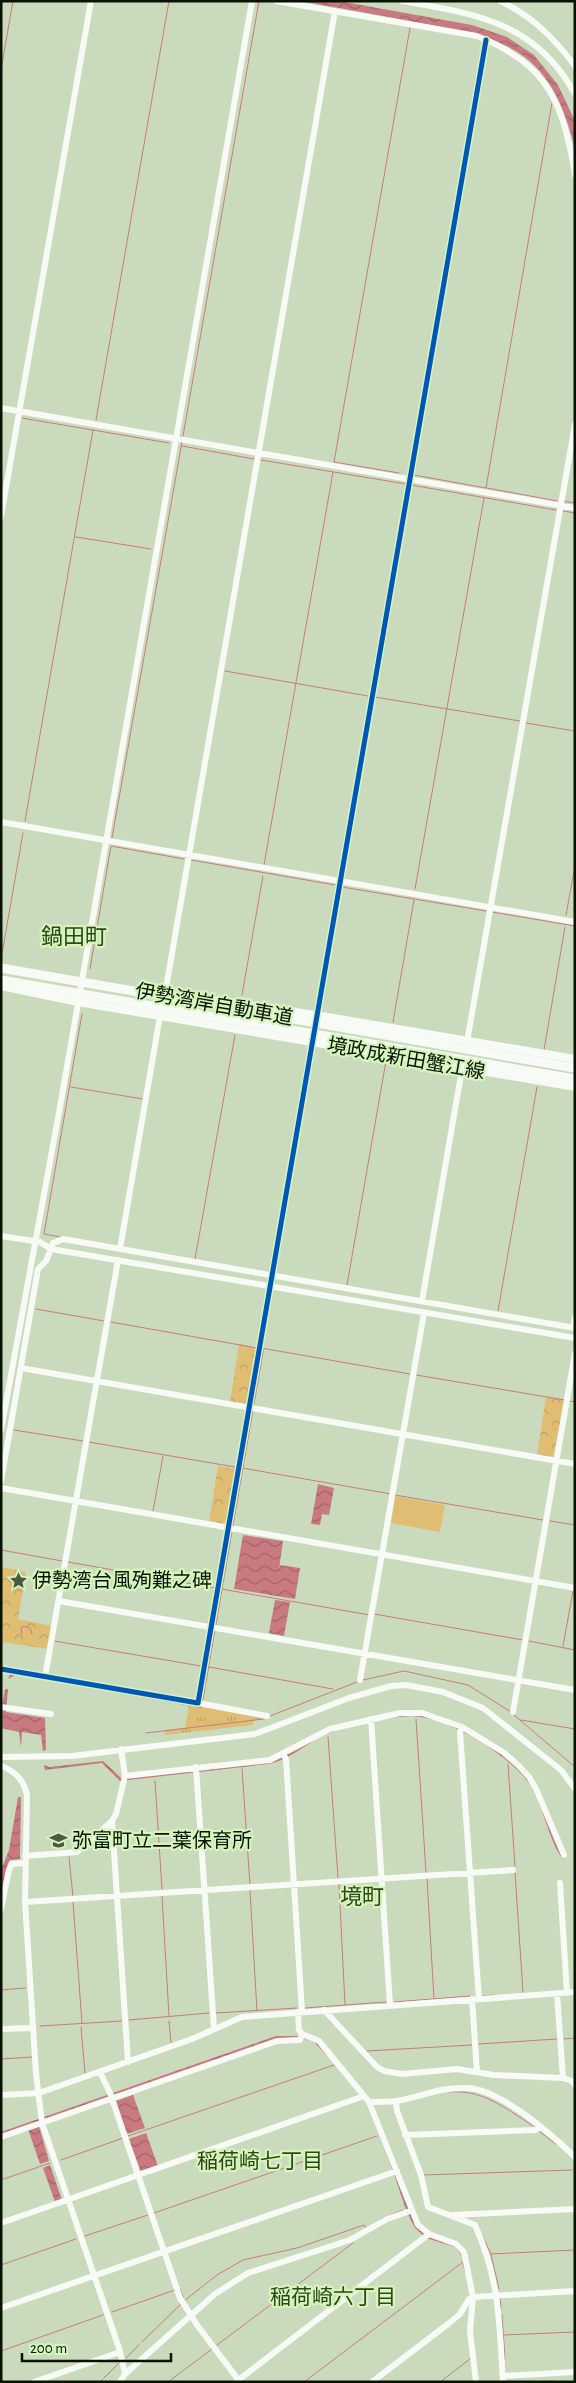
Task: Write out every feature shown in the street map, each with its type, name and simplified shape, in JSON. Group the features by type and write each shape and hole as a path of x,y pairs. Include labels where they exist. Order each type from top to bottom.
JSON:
{"highway":[{"name":"伊勢湾岸自動車道","path":"1,967 575,1068"},
{"name":"伊勢湾岸自動車道","path":"1,980 575,1079"}],"main road":[{"name":"境政成新田蟹江線","path":"1,967 165,994 316,1015 575,1059"},
{"name":"境政成新田蟹江線","path":"1,986 78,1002 575,1087"},
{"path":"547,1055 575,1054"},
{"path":"542,1082 575,1092"}],"street":[{"path":"1,516 91,1"},
{"path":"1,1430 180,439 252,1"},
{"path":"276,1 463,34 503,46 524,61 538,75 552,94 568,132 575,175"},
{"path":"402,1 476,16 517,31 548,55 575,94"},
{"path":"500,1 533,21 557,43 575,66"},
{"path":"165,994 335,11"},
{"path":"200,1704 218,1588 231,1529 239,1468 251,1408 270,1286 270,1275 486,40"},
{"path":"1,408 575,508"},
{"path":"467,1042 575,424"},
{"path":"1,822 575,922"},
{"path":"120,1248 160,1016"},
{"path":"422,1301 462,1069"},
{"path":"1,1236 34,1242 51,1249 575,1338"},
{"path":"1,1481 38,1269 46,1261 52,1242 63,1239 120,1248 574,1328 575,1317"},
{"path":"45,1677 118,1260"},
{"path":"360,1680 424,1313"},
{"path":"512,1712 575,1353"},
{"path":"21,1368 575,1464"},
{"path":"1,1488 575,1588"},
{"path":"59,1601 575,1690"},
{"path":"1,1669 267,1716"},
{"path":"1,1757 43,1758 255,1734 349,1698 391,1686 406,1685 443,1692 484,1708 562,1770 575,1789"},
{"path":"4,1707 51,1714"},
{"path":"124,1778 270,1760 284,1756 330,1729 400,1713 422,1713 461,1729 503,1752 529,1777 564,1855"},
{"path":"371,1721 390,2005"},
{"path":"461,1729 470,1873 477,2072"},
{"path":"1,1910 9,1870 12,1864 25,1860 77,1852 112,1821 116,1814 124,1778 121,1749"},
{"path":"284,1756 294,1885 301,2036"},
{"path":"1,1766 16,1774 25,1786 27,1795 25,1902 33,2028 42,2120 120,2352 125,2374"},
{"path":"196,1770 214,2028"},
{"path":"112,1821 128,2062"},
{"path":"25,1902 513,1870"},
{"path":"1,2094 39,2093 192,2039 242,2017 571,1992 560,1883"},
{"path":"557,1994 563,2078"},
{"path":"324,2010 377,2067 384,2071 402,2074 436,2069 494,2075 563,2078 574,2082"},
{"path":"1,2030 33,2028"},
{"path":"1,2137 42,2120 277,2041 301,2036 319,2040 362,2097 369,2102 408,2211 427,2236 456,2244 462,2249 472,2299 470,2331 476,2382"},
{"path":"100,2072 111,2096 180,2298 238,2381 427,2236"},
{"path":"369,2102 396,2101 426,2092 469,2088 494,2096 539,2127 575,2157"},
{"path":"1,2223 362,2097"},
{"path":"396,2101 396,2111 421,2175 428,2207 475,2225 489,2256 497,2294 503,2379 575,2372"},
{"path":"406,2135 536,2130 539,2127"},
{"path":"1,2308 395,2172"},
{"path":"452,2216 453,2214 575,2209"},
{"path":"120,2382 125,2374 190,2314 215,2294 248,2273 350,2240 387,2219 408,2211"},
{"path":"372,2382 448,2324 472,2299 497,2294 575,2291"},
{"path":"34,2382 120,2352"}],"green space":[{"path":"239,1344 258,1348 248,1405 230,1402"},
{"path":"546,1397 565,1400 553,1458 537,1455"},
{"path":"218,1466 236,1469 227,1525 209,1522"},
{"path":"395,1496 445,1505 440,1532 391,1523"},
{"path":"1,1567 26,1572 18,1619 52,1626 48,1649 1,1642"},
{"path":"189,1706 202,1708 202,1706 268,1717 253,1721 253,1725 165,1735 164,1730 185,1728"}],"water":[{"path":"299,1 339,1 472,25 507,37 534,55 558,85 575,121 575,148 565,115 553,90 539,70 522,55 502,44 452,29"},
{"path":"262,1348 264,1349 202,1708 15,1675 8,1679 11,1672 199,1705"},
{"path":"318,1484 334,1488 329,1515 322,1514 320,1525 311,1524"},
{"path":"243,1535 283,1541 279,1569 280,1565 300,1568 295,1599 234,1589"},
{"path":"275,1600 290,1602 284,1636 269,1633"},
{"path":"5,1689 8,1689 6,1712 45,1718 46,1750 43,1751 41,1735 22,1732 21,1747 19,1732 1,1728 1,1711"},
{"path":"418,1714 451,1724 484,1742 514,1765 526,1777 534,1789 564,1860 554,1844 541,1808 531,1786 525,1778 503,1757 473,1737 441,1722 425,1718 411,1716 393,1718 329,1733 284,1759 268,1764 120,1781 102,1763 45,1770 44,1765 49,1767 103,1761 121,1778 269,1761 323,1733 398,1715"},
{"path":"18,1797 21,1797 20,1859 10,1860 8,1863 1,1894 1,1870 9,1850"},
{"path":"276,2036 299,2036 317,2041 338,2065 368,2104 409,2210 420,2228 459,2248 463,2263 460,2253 455,2247 426,2238 415,2228 406,2210 367,2104 336,2065 314,2042 300,2037 276,2039 1,2134 1,2132"},
{"path":"133,2095 145,2128 127,2134 116,2101"},
{"path":"39,2126 49,2161 40,2164 28,2129"},
{"path":"146,2133 158,2166 141,2172 129,2139"},
{"path":"50,2165 62,2200 55,2202 43,2168"}],"waterway":[{"path":"1,70 13,1"},
{"path":"96,420 169,1"},
{"path":"183,436 259,1"},
{"path":"399,473 334,462 410,28"},
{"path":"414,475 486,488 552,103"},
{"path":"22,418 169,443"},
{"path":"25,821 93,430"},
{"path":"112,838 182,442"},
{"path":"182,446 254,459"},
{"path":"261,460 406,484"},
{"path":"264,865 333,472"},
{"path":"411,485 556,510"},
{"path":"487,488 557,501"},
{"path":"415,889 484,498"},
{"path":"564,501 575,503"},
{"path":"563,511 575,513"},
{"path":"76,537 151,549"},
{"path":"225,671 368,696"},
{"path":"375,697 520,721"},
{"path":"526,723 575,731"},
{"path":"2,954 23,833"},
{"path":"90,969 111,846 184,859"},
{"path":"191,860 335,885"},
{"path":"566,915 575,866"},
{"path":"242,995 263,876"},
{"path":"342,887 486,911"},
{"path":"393,1022 414,900"},
{"path":"492,912 575,926"},
{"path":"544,1050 565,927"},
{"path":"60,1237 44,1234 82,1014"},
{"path":"195,1259 235,1035"},
{"path":"347,1285 386,1061"},
{"path":"71,1087 143,1099"},
{"path":"498,1311 537,1087"},
{"path":"36,1309 104,1321"},
{"path":"111,1322 257,1348"},
{"path":"261,1348 410,1374"},
{"path":"416,1375 565,1400"},
{"path":"569,1401 575,1402"},
{"path":"14,1430 83,1441"},
{"path":"89,1442 235,1467"},
{"path":"153,1511 163,1456"},
{"path":"242,1468 391,1494"},
{"path":"395,1495 543,1520"},
{"path":"550,1521 575,1525"},
{"path":"1,1550 62,1561"},
{"path":"68,1562 215,1588"},
{"path":"221,1589 370,1615"},
{"path":"563,1646 573,1591"},
{"path":"374,1614 523,1640"},
{"path":"22,1634 21,1628 23,1626 30,1628 32,1634"},
{"path":"54,1641 201,1666"},
{"path":"529,1641 575,1650"},
{"path":"209,1667 333,1689"},
{"path":"363,1680 404,1671 468,1685 511,1712"},
{"path":"270,1716 357,1682"},
{"path":"514,1715 575,1767"},
{"path":"146,1733 264,1719"},
{"path":"416,1719 426,1872"},
{"path":"521,1720 575,1729"},
{"path":"328,1737 338,1878"},
{"path":"508,1764 515,1866"},
{"path":"242,1769 250,1885"},
{"path":"155,1781 162,1889"},
{"path":"69,1857 73,1897"},
{"path":"515,1873 523,1992"},
{"path":"427,1878 434,1999"},
{"path":"339,1884 345,2005"},
{"path":"250,1891 257,2011"},
{"path":"162,1896 169,2016"},
{"path":"73,1902 82,2023"},
{"path":"1,1990 25,1988"},
{"path":"482,1996 494,1995"},
{"path":"394,2002 470,1996"},
{"path":"305,2008 386,2002"},
{"path":"216,2013 297,2008"},
{"path":"129,2020 209,2013"},
{"path":"40,2026 122,2021"},
{"path":"169,2021 171,2043"},
{"path":"81,2027 85,2073"},
{"path":"564,2039 575,2038"},
{"path":"479,2044 557,2039"},
{"path":"367,2051 472,2045"},
{"path":"1,2059 32,2057"},
{"path":"128,2136 334,2065"},
{"path":"448,2092 461,2092 483,2097 493,2101 533,2126"},
{"path":"540,2132 556,2144"},
{"path":"154,2213 377,2136"},
{"path":"61,2160 123,2138"},
{"path":"1,2180 50,2163"},
{"path":"424,2175 572,2170"},
{"path":"381,2219 403,2210"},
{"path":"85,2236 148,2215"},
{"path":"184,2301 217,2275 243,2260 297,2248 364,2225 365,2227"},
{"path":"482,2235 491,2254 499,2289"},
{"path":"1,2265 76,2239"},
{"path":"217,2345 353,2243"},
{"path":"491,2254 575,2250"},
{"path":"463,2262 465,2271"},
{"path":"304,2382 463,2262"},
{"path":"180,2289 183,2297"},
{"path":"112,2312 175,2290"},
{"path":"500,2298 501,2309"},
{"path":"142,2342 181,2304"},
{"path":"1,2351 103,2315"},
{"path":"502,2315 505,2359"},
{"path":"504,2335 575,2332"},
{"path":"126,2358 139,2345"},
{"path":"168,2382 212,2349"},
{"path":"440,2382 470,2359"},
{"path":"100,2382 119,2363"}],"cycle path":[{"path":"1,1669 198,1703 486,40"}],"place":[{"name":"伊勢湾台風殉難之碑","path":"18,1581"},
{"name":"弥富町立二葉保育所","path":"58,1841"}],"district":[{"name":"鍋田町","path":"74,937"},
{"name":"境町","path":"362,1897"},
{"name":"稲荷崎七丁目","path":"260,2161"},
{"name":"稲荷崎六丁目","path":"333,2297"}]}
